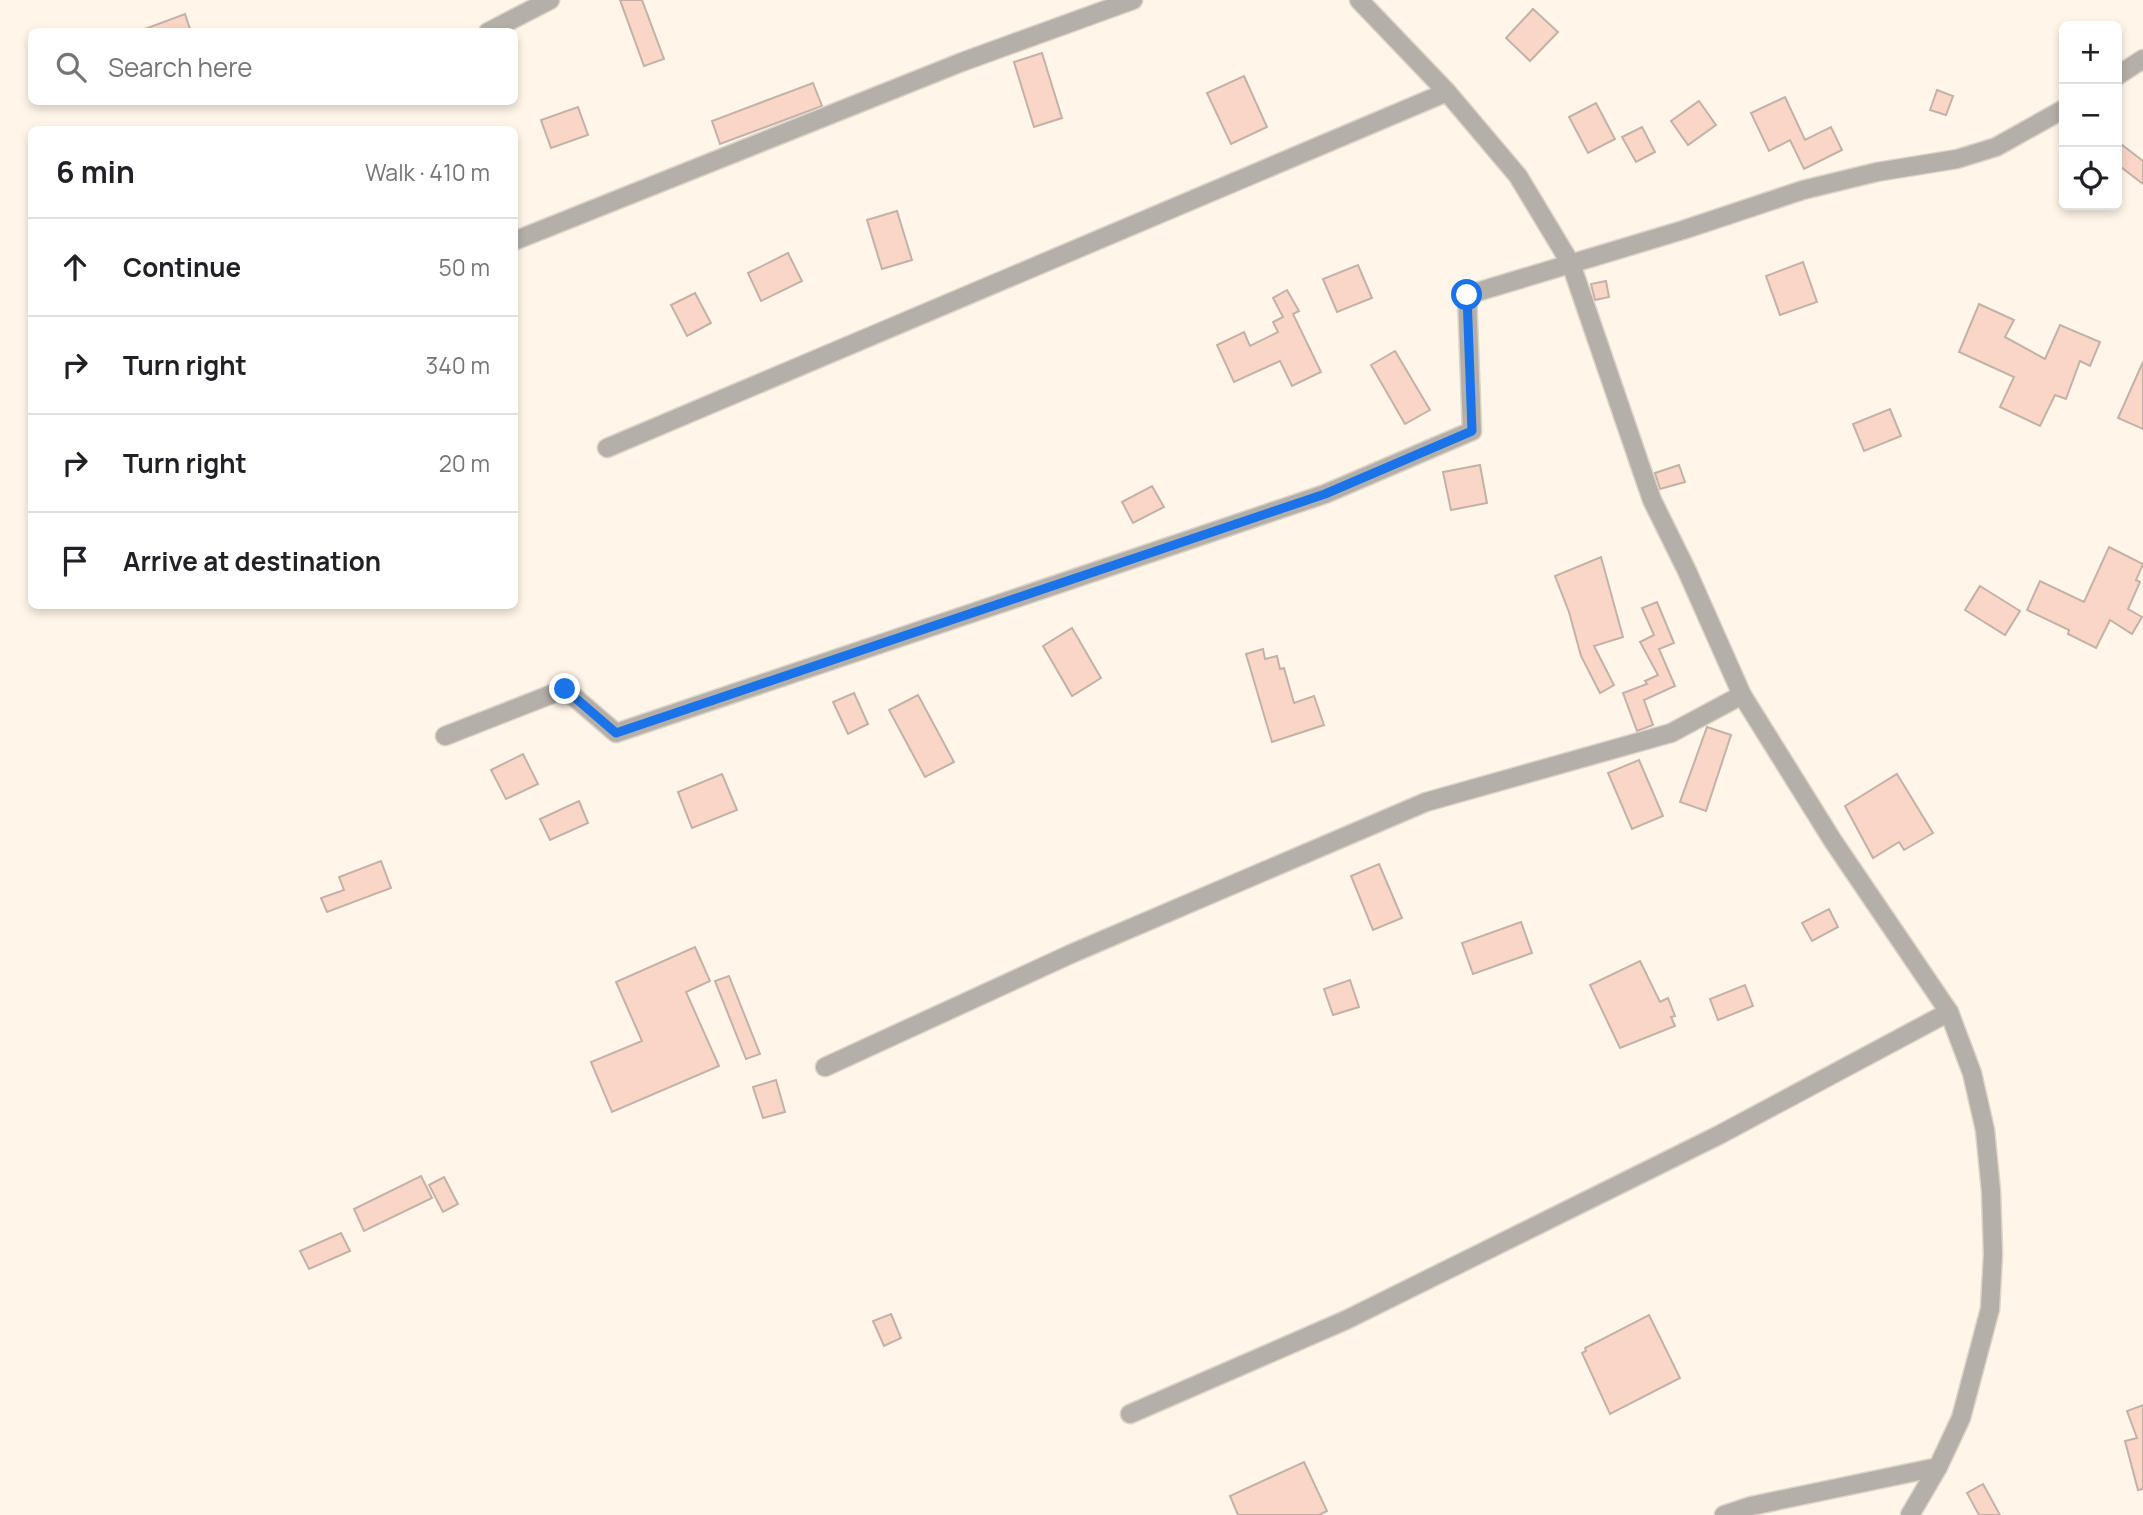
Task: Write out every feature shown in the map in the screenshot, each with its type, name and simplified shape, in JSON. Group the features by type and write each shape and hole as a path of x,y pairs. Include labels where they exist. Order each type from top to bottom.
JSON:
{"street":[{"path":"496,28 550,0"},
{"path":"518,238 962,62 1133,0"},
{"path":"1361,1 1447,92 1518,176 1571,264 1652,500 1742,695 1833,841 1949,1012 1972,1073 1985,1129 1993,1254 1990,1309 1961,1418 1938,1467 1910,1515"},
{"path":"2122,73 2143,59"},
{"path":"607,448 1447,92"},
{"path":"445,736 565,689 616,733 1325,494 1472,431 1467,295 1803,190 1877,172 1957,159 1996,147 2059,112"},
{"path":"825,1067 1073,953 1426,802 1671,733 1742,695"},
{"path":"1130,1414 1371,1308 1719,1135 1949,1012"},
{"path":"1724,1515 1751,1506 1938,1467"}],"building":[{"path":"620,0 642,0 664,59 644,66"},
{"path":"1533,9 1558,32 1530,61 1506,38"},
{"path":"185,14 190,28 147,28"},
{"path":"1042,53 1062,118 1034,127 1014,62"},
{"path":"1244,76 1267,127 1231,144 1207,93"},
{"path":"813,83 822,106 720,144 712,121"},
{"path":"1937,90 1953,96 1946,115 1930,110"},
{"path":"1785,97 1805,140 1831,127 1842,150 1804,169 1790,140 1769,151 1751,113"},
{"path":"1699,101 1716,125 1688,145 1671,121"},
{"path":"1596,103 1615,139 1588,153 1569,117"},
{"path":"578,107 588,135 551,148 541,120"},
{"path":"1642,127 1655,152 1636,162 1622,137"},
{"path":"2122,145 2143,161 2143,184 2122,168"},
{"path":"897,211 912,260 882,269 867,220"},
{"path":"788,253 802,281 761,301 748,273"},
{"path":"1803,262 1817,302 1780,315 1766,276"},
{"path":"1358,265 1372,298 1337,312 1323,279"},
{"path":"1606,281 1609,297 1595,300 1591,284"},
{"path":"1287,290 1299,311 1293,314 1321,372 1292,386 1280,361 1234,382 1217,345 1244,332 1250,346 1278,332 1273,322 1283,317 1273,298"},
{"path":"695,293 711,323 687,336 671,305"},
{"path":"1979,304 2014,320 2005,337 2045,359 2060,325 2100,342 2090,366 2080,361 2066,399 2055,395 2040,426 2000,407 2014,377 1959,352"},
{"path":"1395,351 1430,410 1405,424 1371,365"},
{"path":"2143,362 2143,429 2118,418"},
{"path":"1890,409 1901,436 1864,451 1853,424"},
{"path":"1480,465 1487,503 1451,510 1443,472"},
{"path":"1679,465 1685,482 1660,489 1655,473"},
{"path":"1152,486 1164,507 1133,523 1122,502"},
{"path":"2109,547 2143,564 2136,580 2140,582 2128,609 2142,617 2132,634 2110,620 2096,648 2068,634 2069,630 2027,610 2040,581 2084,602"},
{"path":"1601,557 1623,637 1594,646 1614,685 1600,693 1581,656 1569,612 1555,576"},
{"path":"1980,586 2020,611 2005,635 1965,610"},
{"path":"1657,602 1674,643 1659,649 1675,686 1644,700 1653,725 1637,731 1623,693 1647,684 1645,681 1658,675 1640,642 1654,635 1642,608"},
{"path":"1072,628 1101,678 1072,696 1043,646"},
{"path":"1263,649 1265,659 1277,656 1280,669 1284,668 1294,703 1314,696 1324,725 1272,742 1246,654"},
{"path":"854,693 868,724 848,734 833,702"},
{"path":"918,695 954,762 925,777 889,710"},
{"path":"1707,727 1731,735 1706,811 1680,802"},
{"path":"523,754 538,784 506,799 491,770"},
{"path":"1639,760 1663,816 1632,829 1608,773"},
{"path":"722,774 737,810 692,828 678,792"},
{"path":"1897,774 1933,833 1904,850 1899,842 1873,858 1845,806"},
{"path":"579,801 588,823 550,840 540,819"},
{"path":"381,861 391,888 327,912 321,898 344,890 339,877"},
{"path":"1379,864 1402,918 1373,930 1351,876"},
{"path":"1829,909 1838,927 1812,941 1802,923"},
{"path":"1521,922 1532,953 1473,974 1462,943"},
{"path":"695,947 710,981 686,992 719,1066 612,1112 591,1062 642,1041 616,982"},
{"path":"1640,961 1660,1002 1668,998 1675,1016 1671,1017 1675,1026 1620,1048 1590,985"},
{"path":"729,976 760,1054 746,1059 715,981"},
{"path":"1350,980 1359,1007 1333,1015 1324,989"},
{"path":"1745,985 1753,1006 1718,1020 1710,999"},
{"path":"776,1080 785,1112 763,1118 753,1087"},
{"path":"421,1176 432,1198 364,1231 354,1209"},
{"path":"444,1177 458,1204 443,1212 429,1185"},
{"path":"341,1233 350,1251 309,1269 300,1251"},
{"path":"891,1314 901,1338 884,1346 873,1321"},
{"path":"1649,1315 1680,1378 1610,1414 1582,1353 1586,1351 1585,1348"},
{"path":"2143,1405 2143,1489 2138,1490 2125,1441 2137,1438 2127,1411"},
{"path":"1304,1462 1327,1511 1319,1515 1238,1515 1230,1496"},
{"path":"1983,1484 2000,1515 1979,1515 1967,1493"}],"route":[{"path":"565,689 616,733 1325,494 1472,431 1467,295"}]}
